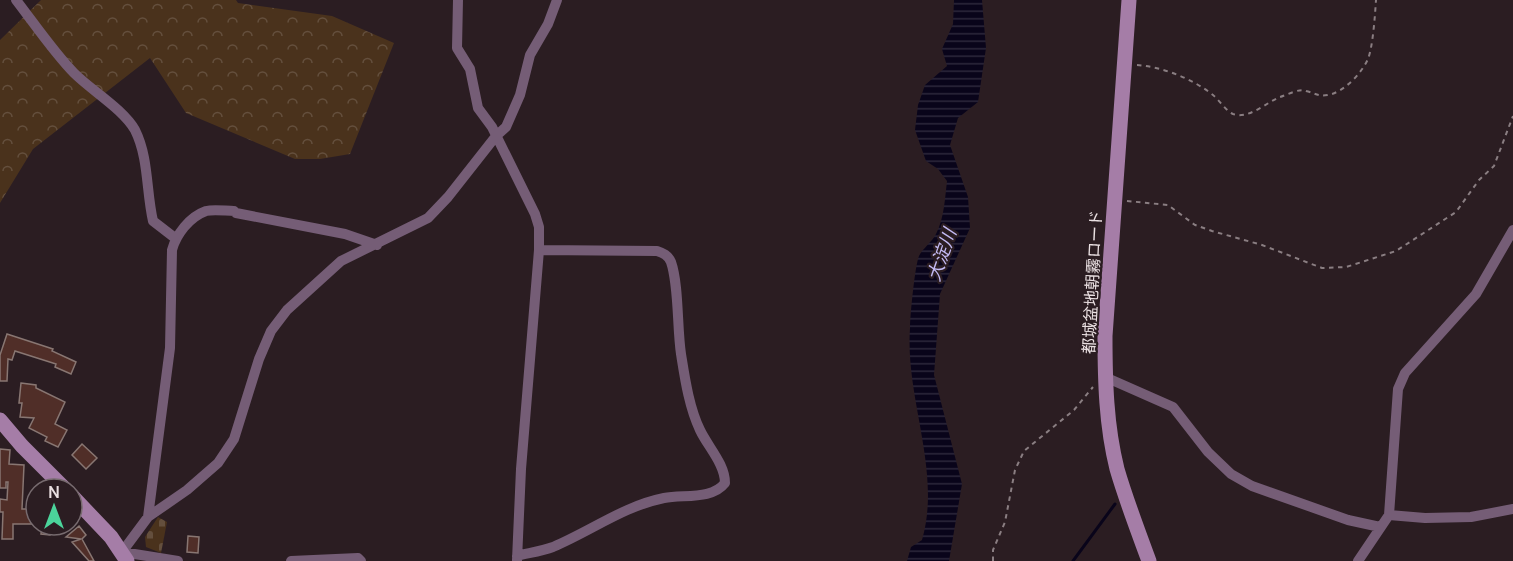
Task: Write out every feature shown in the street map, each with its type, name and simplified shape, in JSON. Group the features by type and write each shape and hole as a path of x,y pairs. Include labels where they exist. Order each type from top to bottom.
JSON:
{"street":[{"path":"16,0 73,72 122,115 134,129 145,157 149,204 153,221 176,237"},
{"path":"458,0 457,48 470,69 478,108 496,136 535,214 539,227 521,469 517,559 552,547 632,507 664,498 712,493 721,489 725,483 725,474 699,429 690,400 681,352 675,286 670,262 665,254 657,251 539,250"},
{"path":"124,556 148,517 187,490 218,463 234,439 259,359 271,331 287,310 341,261 428,218 506,127 520,94 530,55 548,24 557,0"},
{"name":"都城盆地朝霧ロード","path":"1129,0 1105,336 1105,377 1108,419 1117,467 1149,561"},
{"path":"148,517 170,348 172,250 176,237 194,218 206,211 234,211 345,234 377,245"},
{"path":"1358,561 1389,515 1398,389 1405,373 1476,294 1513,230"},
{"path":"1105,377 1173,407 1208,452 1231,474 1251,486 1348,520 1380,527"},
{"path":"0,420 53,477"},
{"path":"84,508 124,556 178,561"},
{"path":"1389,515 1425,518 1471,517 1513,510"},
{"path":"291,561 357,558 361,561"}],"path":[{"path":"1125,64 1149,66 1168,71 1213,95 1232,114 1249,113 1300,90 1306,90 1317,96 1329,95 1341,90 1353,80 1368,59 1376,0"},
{"path":"1115,200 1168,205 1196,225 1212,231 1262,245 1322,268 1346,267 1396,251 1456,212 1479,180 1494,166 1513,116"},
{"path":"993,561 993,550 1005,522 1014,470 1024,451 1074,410 1098,381 1105,377"}],"green space":[{"path":"41,0 236,0 238,3 332,16 394,43 350,154 320,159 295,159 186,113 150,58 33,149 0,203 0,40"},
{"path":"158,517 167,522 161,553 146,547 145,537"}],"water":[{"name":"大淀川","path":"954,0 982,0 986,48 978,102 958,118 950,145 968,197 970,228 940,294 934,375 962,484 949,561 907,561 911,547 922,540 927,514 928,488 910,355 914,280 919,256 934,237 941,222 947,181 938,169 926,161 915,130 918,105 925,85 947,66 942,49 953,24"}],"building":[{"path":"7,334 53,349 52,351 76,362 71,374 55,367 56,364 15,351 12,360 8,359 7,381 0,381 0,355"},
{"path":"21,383 36,385 36,388 65,402 55,424 67,430 58,447 45,441 47,437 29,428 34,418 20,417"},
{"path":"82,444 97,458 86,469 72,455"},
{"path":"0,449 10,450 9,464 24,465 22,509 24,509 24,524 13,524 13,539 2,539 3,512 0,512 0,499 7,500 8,482 6,482 6,488 0,488"},
{"path":"188,536 199,537 198,553 187,552"},
{"path":"66,537 84,537 82,539 94,561 89,561 72,542 81,539"}],"waterway":[{"path":"1073,561 1115,504"}]}
